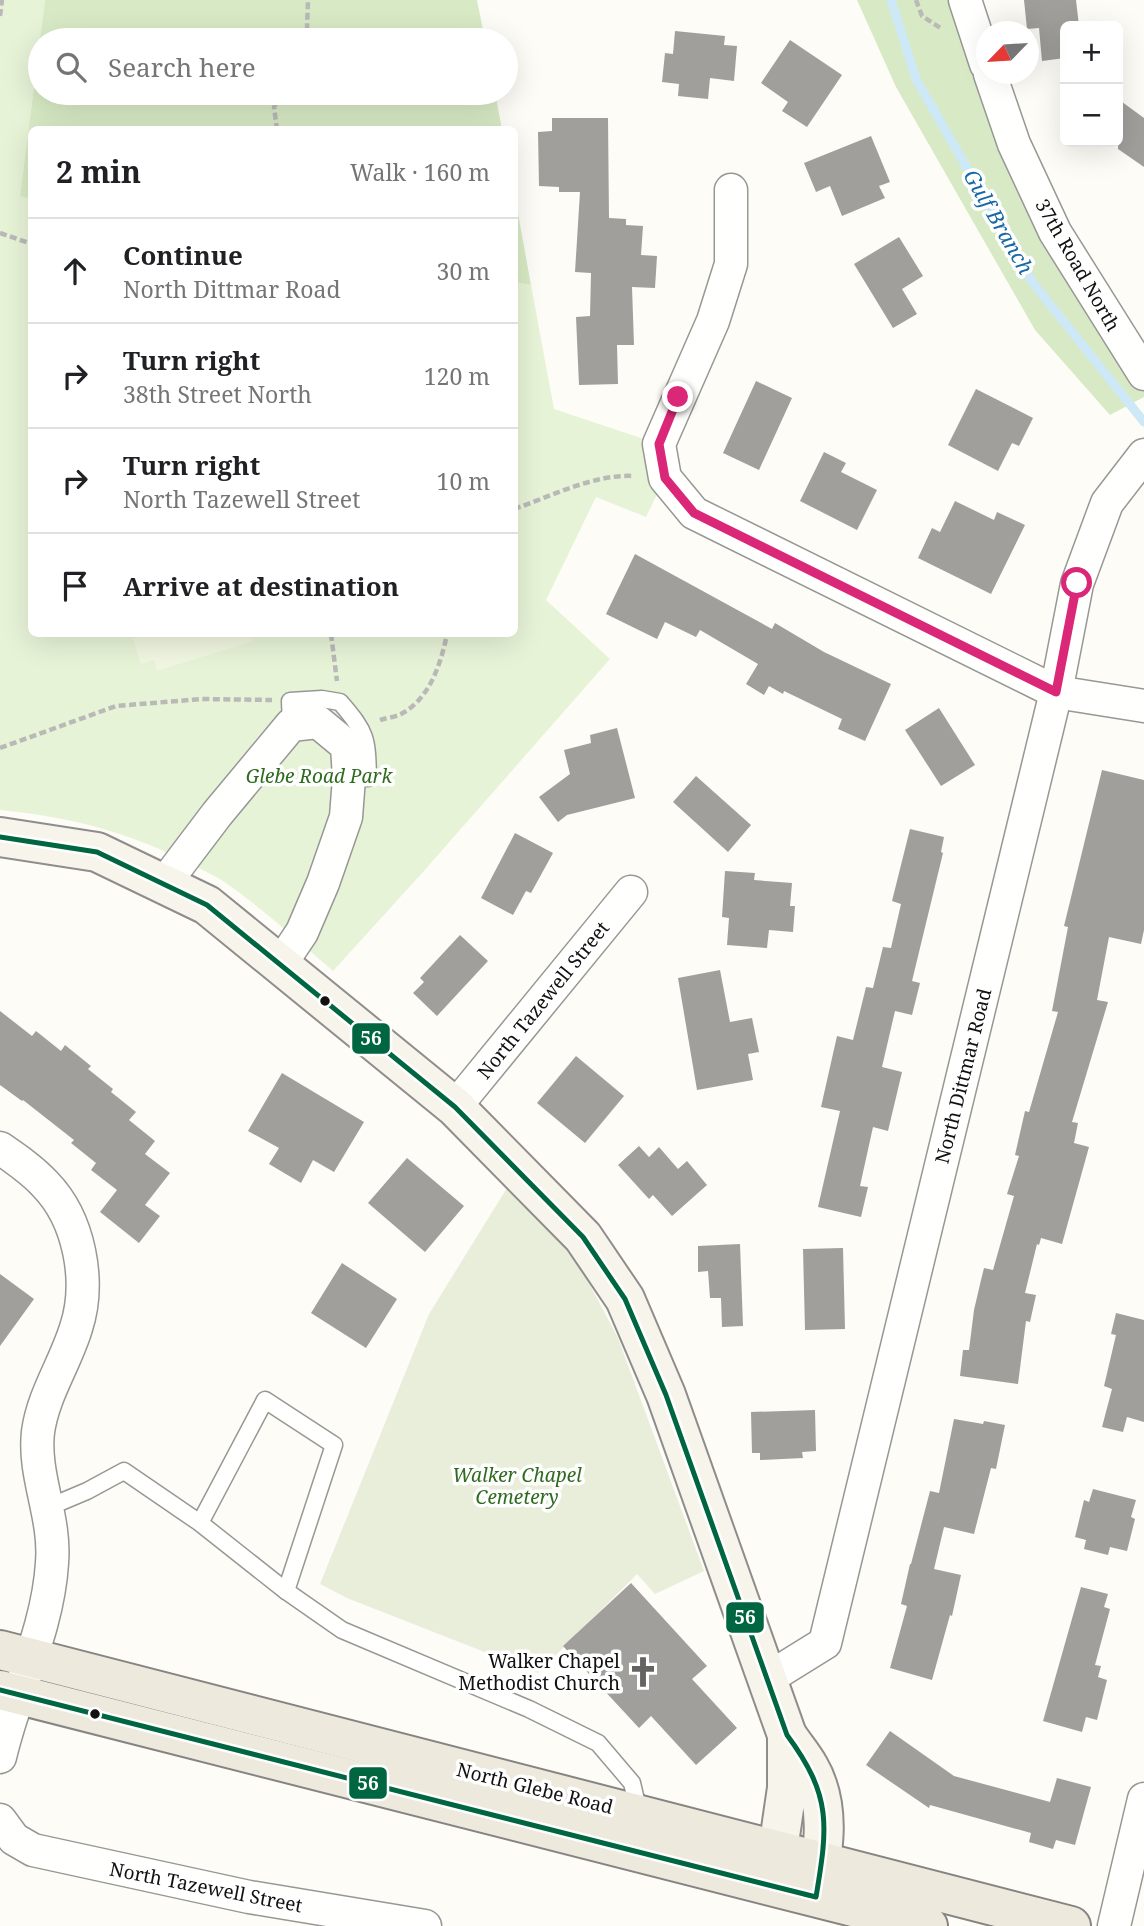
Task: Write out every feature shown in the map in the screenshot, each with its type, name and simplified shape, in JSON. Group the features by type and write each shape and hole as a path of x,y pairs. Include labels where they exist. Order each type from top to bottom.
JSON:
{"main road":[{"name":"North Glebe Road","path":"15,1654 639,1815 775,1869"},
{"name":"North Glebe Road","path":"9,1693 819,1879 1070,1926"},
{"name":"North Glebe Road","path":"819,1879 929,1926"}],"street":[{"path":"965,0 976,34"},
{"name":"37th Road North","path":"993,84 1014,144 1055,232 1144,374"},
{"path":"731,190 731,264 713,321 659,444 665,478 694,513 1056,692 1144,706"},
{"name":"North Dittmar Road","path":"767,1679 825,1643 1056,692 1077,583 1107,503 1144,455"},
{"path":"164,884 290,713 318,722 347,746 349,778 346,817 323,883 302,932 280,965"},
{"path":"0,837 97,852 207,905 455,1107 583,1237 625,1299 666,1395 787,1735 810,1768 821,1797 825,1826 819,1879"},
{"name":"North Tazewell Street","path":"455,1107 631,892"},
{"path":"0,1148 39,1178 58,1202 76,1239 82,1267 83,1293 76,1328 45,1403 39,1428 37,1454 49,1507 53,1542 51,1581 15,1654 0,1757"},
{"path":"775,1869 788,1775 787,1735"},
{"path":"1114,1926 1144,1799"},
{"name":"North Tazewell Street","path":"0,1820 13,1839 33,1850 249,1897 425,1926"}],"lane":[{"path":"290,713 322,699 340,702 361,726 367,742 368,778 349,778"},
{"path":"200,1523 265,1400 334,1445 286,1591"},
{"path":"49,1507 88,1491 124,1471 200,1523 286,1591 342,1630 529,1709 598,1742 632,1783 639,1815"}],"path":[{"path":"0,16 2,0"},
{"path":"307,28 309,0"},
{"path":"916,0 922,16"},
{"path":"275,105 276,126"},
{"path":"0,233 28,243"},
{"path":"518,508 584,484 623,476"},
{"path":"331,637 340,702"},
{"path":"361,726 401,714 423,696 442,658 446,637"},
{"path":"0,748 117,706 202,699 290,713"}],"green space":[{"name":"Glebe Road Park","path":"0,0 45,0 41,28 28,28 28,105 32,105 20,196 28,198 28,637 518,637 518,283 531,285 554,409 659,444 665,478 646,517 596,497 546,600 610,659 333,971 267,914 226,883 169,853 99,828 51,817 0,810"},
{"path":"45,0 477,0 483,28 41,28"},
{"path":"857,0 964,0 976,35 976,84 996,84 1144,373 1144,397 1110,415 1035,330 896,87"},
{"path":"32,105 497,105 501,126 29,126"},
{"path":"28,133 28,198 20,196"},
{"path":"518,214 531,285 518,283"},
{"path":"252,637 253,641 157,671 154,660 141,664 133,639"},
{"name":"Walker Chapel Cemetery","path":"507,1188 543,1220 581,1268 618,1338 704,1571 655,1594 637,1574 538,1673 347,1598 320,1584 429,1314"}],"building":[{"path":"1024,0 1076,0 1078,21 1060,21 1060,59 1042,61 1039,21 1026,21"},
{"path":"675,31 725,36 724,45 737,46 734,81 710,78 708,99 678,96 679,84 662,82 665,53 673,54"},
{"path":"790,40 842,75 807,127 782,111 788,102 761,83"},
{"path":"1123,103 1144,118 1144,167 1118,149 1123,147"},
{"path":"552,118 608,118 609,218 626,219 626,225 643,226 641,255 657,256 655,288 632,287 634,345 617,345 618,384 579,385 576,317 590,316 591,273 575,272 580,192 559,192 559,187 539,186 538,132 552,131"},
{"path":"871,136 890,182 879,186 885,198 842,216 830,186 816,192 804,163"},
{"path":"899,237 923,276 902,289 917,314 893,328 854,264"},
{"path":"756,381 792,398 759,470 723,453"},
{"path":"976,389 1033,418 1019,446 1012,443 998,471 948,445"},
{"path":"824,452 846,463 841,472 877,490 857,530 800,501"},
{"path":"955,501 994,520 997,512 1025,525 991,594 918,558 932,528 940,532"},
{"path":"635,554 772,629 775,623 824,652 891,684 865,741 838,729 842,719 784,691 783,694 769,686 764,695 746,684 758,664 700,630 696,637 665,622 657,639 606,614"},
{"path":"939,708 975,765 941,786 905,730"},
{"path":"617,728 635,798 567,815 558,822 539,797 570,774 564,750 591,743 590,735"},
{"path":"1102,770 1144,780 1144,930 1141,944 1109,937 1097,1000 1108,1002 1072,1122 1078,1123 1074,1143 1089,1147 1062,1244 1041,1238 1039,1245 1037,1244 1025,1293 1036,1295 1030,1322 1026,1321 1018,1384 960,1376 963,1350 969,1350 974,1310 984,1268 993,1270 1014,1196 1007,1194 1019,1156 1015,1155 1025,1111 1029,1112 1058,1012 1052,1011 1068,927 1064,926"},
{"path":"696,776 751,825 728,852 673,802"},
{"path":"910,829 944,837 943,853 912,981 920,983 912,1015 895,1011 882,1067 902,1072 888,1131 873,1127 860,1186 868,1187 861,1217 818,1207 840,1111 821,1107 837,1036 853,1040 866,987 873,988 883,947 891,948 901,904 892,901"},
{"path":"515,833 553,853 531,893 526,891 513,915 481,898"},
{"path":"725,871 755,873 754,880 792,883 790,906 795,906 793,932 769,930 767,948 727,945 729,918 722,917"},
{"path":"460,935 488,961 437,1016 413,993 424,982 420,978"},
{"path":"720,970 730,1022 752,1018 759,1052 748,1054 753,1080 697,1090 678,978"},
{"path":"0,1011 32,1036 36,1031 61,1051 65,1045 91,1066 88,1069 136,1112 129,1120 155,1141 145,1154 170,1173 145,1205 160,1216 139,1243 100,1212 117,1190 91,1170 96,1163 71,1143 74,1140 0,1085"},
{"path":"576,1056 624,1096 585,1143 537,1103"},
{"path":"282,1073 364,1122 334,1172 313,1160 301,1183 269,1164 279,1148 248,1131"},
{"path":"639,1146 649,1157 659,1147 678,1169 687,1161 707,1185 672,1216 653,1195 649,1199 618,1165"},
{"path":"407,1158 464,1206 425,1252 368,1203"},
{"path":"740,1244 743,1326 722,1327 721,1298 710,1298 708,1271 698,1272 698,1246"},
{"path":"843,1248 845,1329 805,1330 803,1249"},
{"path":"342,1263 397,1299 366,1348 311,1313"},
{"path":"0,1274 34,1299 0,1346"},
{"path":"1116,1313 1144,1320 1144,1422 1127,1417 1123,1432 1102,1427 1112,1389 1104,1386 1116,1335 1111,1334"},
{"path":"815,1410 816,1451 802,1452 803,1458 760,1460 760,1453 752,1453 751,1412"},
{"path":"954,1419 1005,1425 996,1469 991,1468 974,1534 944,1527 934,1569 961,1575 952,1616 950,1615 932,1680 890,1668 907,1606 901,1604 910,1564 930,1491 939,1493"},
{"path":"1093,1489 1136,1500 1131,1517 1135,1519 1127,1551 1110,1547 1108,1555 1084,1549 1086,1540 1075,1537 1084,1500 1089,1502"},
{"name":"Walker Chapel Methodist Church","path":"631,1583 707,1666 692,1679 737,1728 696,1765 651,1716 639,1728 563,1646"},
{"path":"1081,1587 1108,1594 1104,1607 1110,1609 1095,1665 1101,1666 1098,1677 1107,1680 1097,1720 1086,1717 1082,1732 1043,1721"},
{"path":"890,1731 954,1776 1050,1802 1057,1778 1091,1787 1075,1845 1056,1840 1053,1849 1029,1842 1031,1833 930,1805 929,1808 866,1765"}],"waterway":[{"name":"Gulf Branch","path":"891,0 916,79 1033,283 1144,422"}],"transit line":[{"name":"56","path":"0,837 97,852 207,905 455,1107 583,1237 625,1299 666,1395 787,1735 802,1757 819,1794 824,1830 816,1897 0,1690"}],"place":[{"name":"Walker Chapel Methodist Church","path":"643,1672"}],"route":[{"path":"678,397 659,444 665,478 694,513 1056,692 1077,583"}]}
